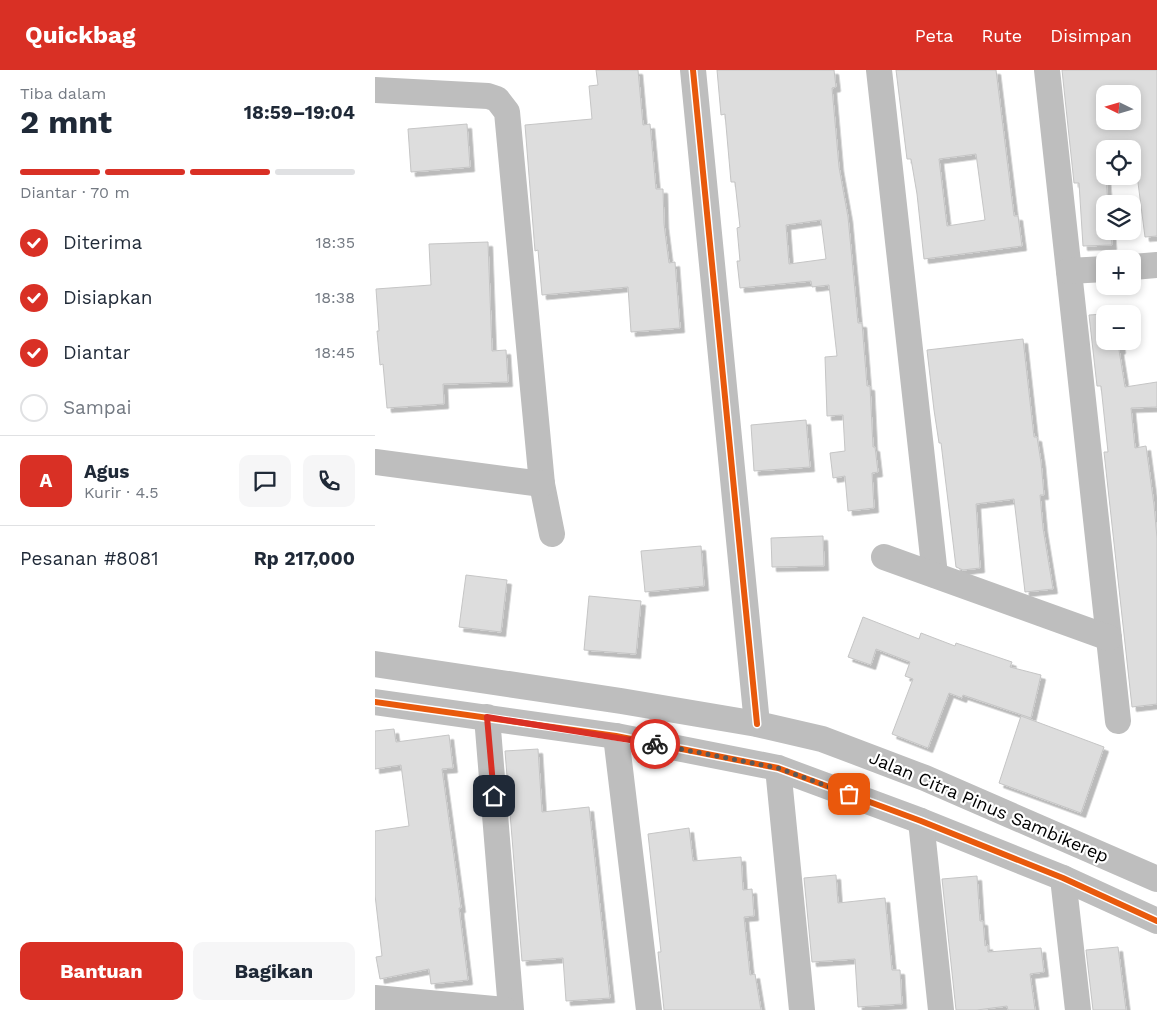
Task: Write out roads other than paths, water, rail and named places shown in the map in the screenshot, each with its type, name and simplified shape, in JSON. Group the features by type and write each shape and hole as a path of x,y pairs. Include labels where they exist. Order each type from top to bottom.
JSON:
{"street":[{"path":"693,70 757,724"},
{"path":"879,70 935,575"},
{"path":"1047,70 1118,721"},
{"path":"375,90 488,96 497,99 507,112 542,484 552,534"},
{"path":"1141,266 1157,265"},
{"path":"1069,271 1096,270"},
{"path":"375,462 542,484"},
{"path":"884,557 1109,638"},
{"name":"Jalan Citra Pinus Sambikerep","path":"375,664 621,700 757,724 822,739 925,778 1157,880"},
{"path":"375,702 616,736 778,768 921,821 1063,878 1157,921"},
{"path":"487,717 511,1010"},
{"path":"616,736 649,1010"},
{"path":"778,768 802,1010"},
{"path":"921,821 941,1010"},
{"path":"1063,878 1078,1010"},
{"path":"375,998 505,1010"}]}
